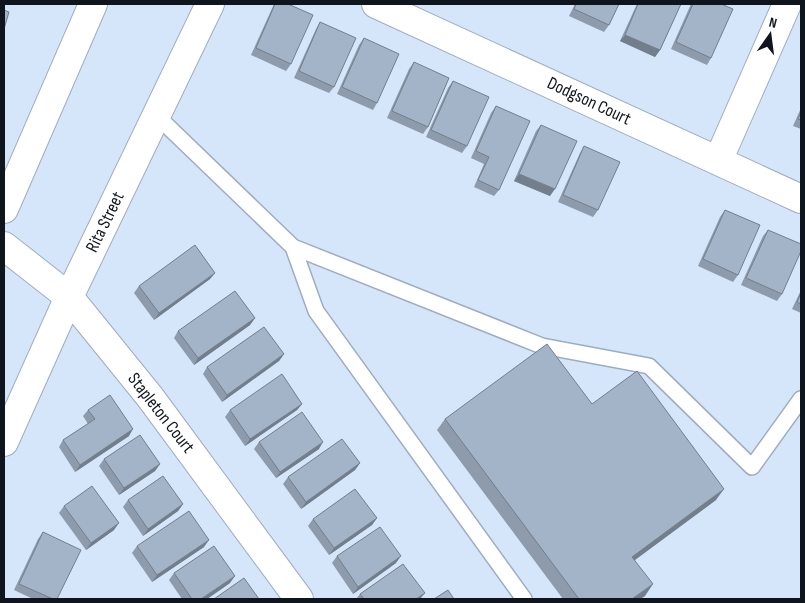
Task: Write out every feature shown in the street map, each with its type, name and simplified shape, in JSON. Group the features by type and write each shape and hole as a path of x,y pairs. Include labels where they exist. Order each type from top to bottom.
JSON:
{"street":[{"path":"4,209 93,4"},
{"name":"Rita Street","path":"4,442 69,296 210,4"},
{"name":"Dodgson Court","path":"376,4 801,199"},
{"path":"718,160 787,4"},
{"name":"Stapleton Court","path":"4,246 69,296 150,397 299,599"}],"lane":[{"path":"157,116 293,247 542,346 649,366 752,467 801,399"},
{"path":"293,247 316,311 524,599"}],"building":[{"path":"275,4 288,4 313,15 291,64 256,48"},
{"path":"576,4 619,4 609,25 574,9"},
{"path":"638,4 681,4 660,50 625,35"},
{"path":"693,4 721,4 733,9 711,58 676,42"},
{"path":"4,10 9,12 4,29"},
{"path":"320,22 356,38 334,87 299,71"},
{"path":"364,38 399,54 377,103 342,87"},
{"path":"414,62 449,78 428,127 392,111"},
{"path":"453,81 489,97 467,146 431,130"},
{"path":"496,106 530,121 499,190 478,180 489,157 476,151"},
{"path":"541,125 577,141 555,189 519,174"},
{"path":"584,146 620,162 598,210 563,195"},
{"path":"725,210 760,225 738,275 703,259"},
{"path":"768,230 801,244 801,251 782,294 746,278"},
{"path":"195,245 215,273 159,313 139,286"},
{"path":"235,291 255,318 198,358 178,331"},
{"path":"801,293 801,304 797,302"},
{"path":"264,327 284,354 227,395 207,367"},
{"path":"547,344 592,404 637,371 724,489 632,557 653,584 632,599 579,599 445,419"},
{"path":"282,374 302,404 250,439 230,410"},
{"path":"110,395 133,429 80,465 63,440 95,419 88,410"},
{"path":"302,412 323,442 280,472 259,442"},
{"path":"140,435 160,464 124,488 104,459"},
{"path":"342,439 360,463 306,502 288,477"},
{"path":"163,476 183,504 148,529 128,500"},
{"path":"92,486 119,523 91,543 64,506"},
{"path":"355,489 377,518 334,548 313,519"},
{"path":"189,511 209,540 157,575 137,546"},
{"path":"380,527 401,556 358,587 337,556"},
{"path":"43,532 81,550 57,599 19,584"},
{"path":"214,546 235,576 201,599 192,599 174,573"},
{"path":"403,564 425,593 416,599 364,599 360,594"},
{"path":"244,578 259,599 214,599"},
{"path":"448,590 454,599 434,599"}]}
